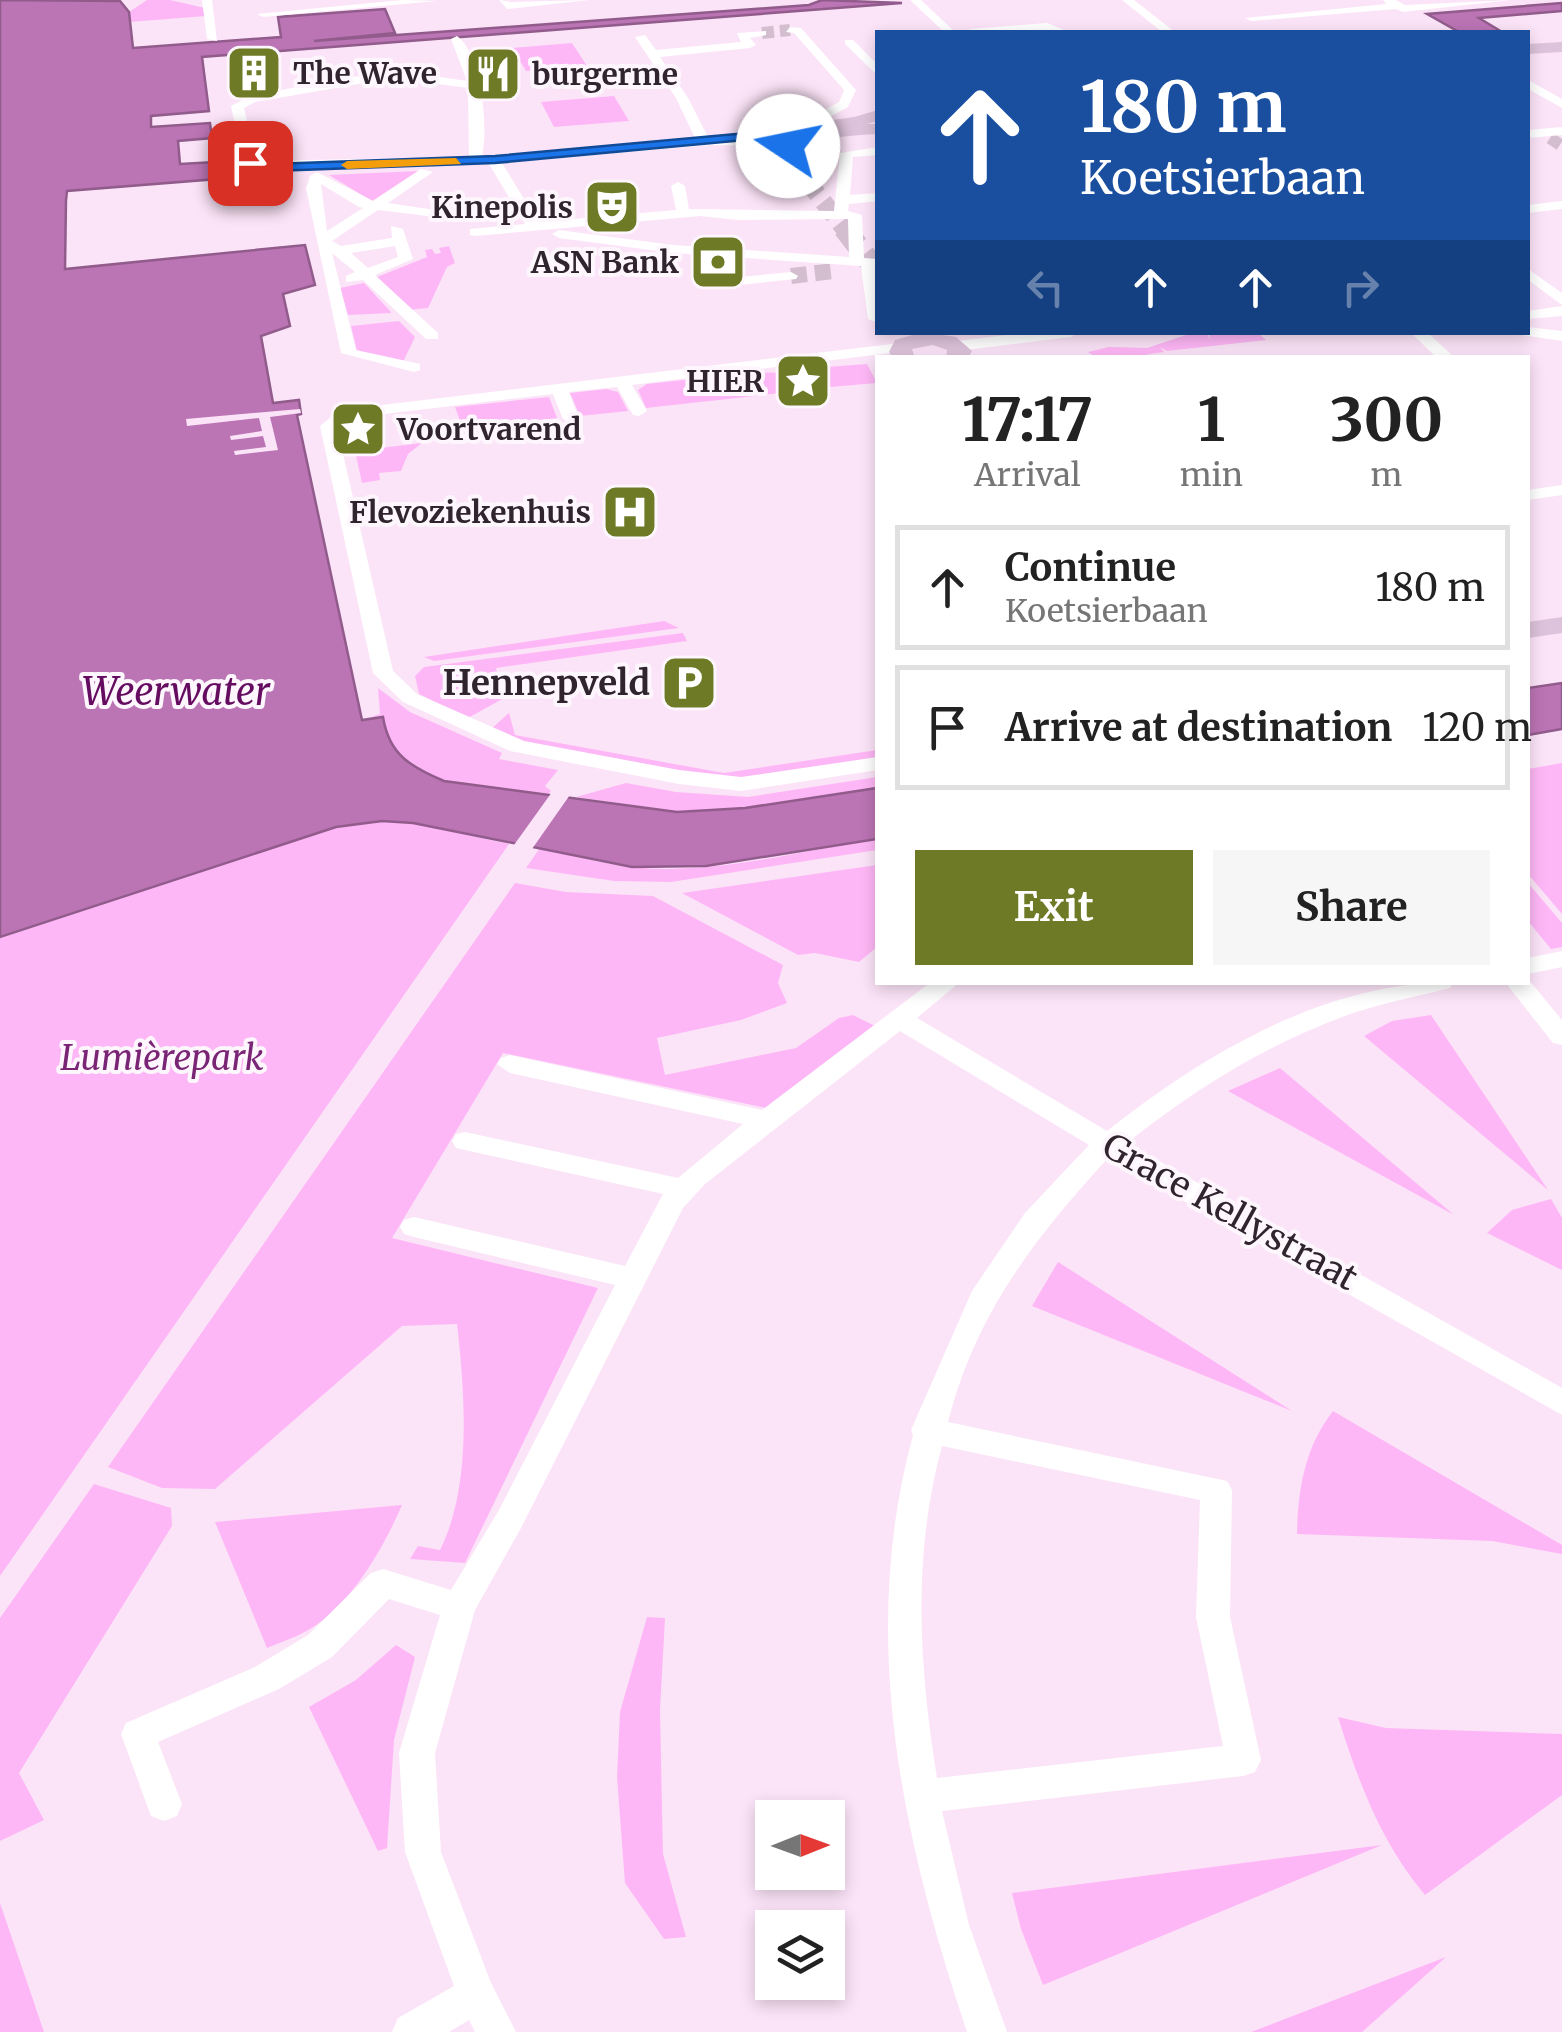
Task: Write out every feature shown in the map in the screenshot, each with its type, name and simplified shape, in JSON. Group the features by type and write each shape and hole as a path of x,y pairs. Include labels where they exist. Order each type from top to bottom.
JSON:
{"main road":[{"path":"1530,51 1562,50"},
{"path":"764,142 802,128 875,116"},
{"path":"764,142 875,129"},
{"path":"915,342 957,352"},
{"path":"1530,630 1562,625"},
{"path":"1530,648 1562,644"}],"street":[{"path":"207,0 212,39"},
{"path":"504,0 507,6 584,0"},
{"path":"1127,0 1166,30"},
{"path":"1251,18 1506,0"},
{"path":"263,14 432,1"},
{"path":"917,2 948,30"},
{"path":"1003,30 1047,26 1058,30"},
{"path":"793,30 846,83 850,96 844,104 802,128"},
{"path":"653,54 750,45 741,35 762,33"},
{"path":"640,37 714,146"},
{"path":"457,39 473,74 478,154 473,161"},
{"path":"856,42 875,69"},
{"path":"472,85 393,74 252,98 237,106 250,163 258,167 473,161 714,146"},
{"path":"1530,85 1562,104"},
{"path":"658,151 764,142"},
{"path":"842,207 847,154 875,152"},
{"path":"493,160 534,227 575,238 674,250 867,263"},
{"path":"513,164 533,162"},
{"path":"322,241 426,172"},
{"path":"295,180 315,182 364,204 455,217"},
{"path":"315,182 316,224 349,353 405,382 428,334 366,275 322,241"},
{"path":"678,186 686,217"},
{"path":"1545,191 1562,189"},
{"path":"475,232 842,207 875,198"},
{"path":"1530,208 1562,205"},
{"path":"842,207 855,214 875,310"},
{"path":"648,229 686,217"},
{"path":"316,224 346,226 403,240"},
{"path":"338,251 403,240"},
{"path":"332,284 406,259 403,240"},
{"path":"730,282 791,276"},
{"path":"1530,277 1562,276"},
{"path":"1530,277 1562,300"},
{"path":"1530,315 1562,311"},
{"path":"1530,332 1562,336"},
{"path":"957,352 1051,335"},
{"path":"1420,335 1444,355"},
{"path":"875,764 764,782 716,783 518,746 410,698 384,673 328,432 331,420 346,414 751,368 915,342"},
{"path":"751,368 774,371 875,360"},
{"path":"624,383 639,411"},
{"path":"560,391 571,419"},
{"path":"1533,494 1562,492"},
{"path":"1530,966 1562,959"},
{"path":"496,2032 476,1994 423,1852 417,1753 459,1607 510,1519 683,1189 766,1120 944,985"},
{"path":"987,2032 950,1924 922,1797 903,1600 910,1517 926,1430 954,1356 986,1291 1021,1237 1062,1186 1106,1143 1195,1076 1256,1042 1336,1010 1430,985"},
{"path":"1519,985 1562,1037"},
{"name":"Grace Kellystraat","path":"899,1018 1106,1143 1562,1402"},
{"path":"510,1064 766,1120"},
{"path":"465,1141 683,1189"},
{"path":"414,1227 634,1279"},
{"path":"922,1797 1243,1760 1214,1618 1216,1490 926,1430"},
{"path":"164,1804 138,1734 267,1678 320,1646 383,1583 459,1607"},
{"path":"412,2032 476,1994"}],"green space":[{"path":"147,0 170,0 205,8 206,16 129,22 129,12"},
{"path":"572,43 587,66 526,71 512,48"},
{"path":"614,96 629,121 554,127 541,102"},
{"path":"418,171 372,201 329,175"},
{"path":"449,246 455,263 447,267 428,308 408,310 377,277 427,257 425,250 441,253 439,248"},
{"path":"364,283 391,313 348,315 340,288"},
{"path":"399,321 415,337 403,362 357,351 351,326"},
{"path":"1186,335 1207,335 1210,339 1209,335 1260,335 1266,340 1167,351 1160,347 1164,352 1144,355 1088,352 1109,347 1147,348"},
{"path":"867,364 875,383 830,387 821,373 827,367"},
{"path":"802,372 817,389 646,408 638,390 647,384 747,373"},
{"path":"606,389 618,392 628,411 580,416 570,393"},
{"path":"549,397 557,418 463,429 455,407"},
{"path":"422,443 408,454 401,471 379,473 380,480 362,483 355,451"},
{"path":"664,621 679,628 434,661 424,657"},
{"path":"683,633 687,641 496,668 504,698 468,718 419,694 415,676 424,667"},
{"path":"378,688 410,712 502,753 499,759 558,770 545,786 551,791 546,797 494,793 441,781 411,766 362,720 380,714"},
{"path":"509,713 515,735 724,773 875,750 875,757 735,781 527,743 491,729"},
{"path":"1562,763 1562,914 1530,876 1530,769"},
{"path":"875,777 875,788 744,808 677,812 576,797 626,783 676,792 748,797"},
{"name":"Lumièrepark","path":"382,821 413,823 509,844 0,1576 0,938 336,827"},
{"path":"875,839 875,850 671,882 614,881 526,868 540,848 620,866 662,869 755,861"},
{"path":"875,865 875,949 859,962 815,953 798,955 682,893"},
{"path":"515,883 566,892 653,896 783,965 778,983 787,1003 741,1020 657,1038 665,1075 796,1048 839,1018 853,1015 875,1026 766,1108 503,1053 392,1238 598,1288 465,1563 410,1559 418,1546 440,1550 457,1498 464,1409 457,1324 402,1326 215,1489 162,1488 108,1467"},
{"path":"1530,885 1562,923 1562,947 1551,949 1530,923"},
{"path":"1431,1015 1548,1190 1364,1036 1392,1021"},
{"path":"1280,1068 1454,1215 1228,1091"},
{"path":"1551,1199 1562,1218 1562,1270 1487,1233 1512,1210"},
{"path":"1058,1262 1292,1411 1032,1306"},
{"path":"1333,1411 1562,1545 1562,1554 1492,1541 1297,1534 1305,1469 1316,1439"},
{"path":"94,1484 171,1508 172,1526 19,1773 44,1820 0,1841 0,1618"},
{"path":"402,1505 376,1556 339,1605 310,1629 267,1648 215,1522"},
{"path":"647,1617 665,1618 660,1710 663,1854 686,1937 664,1939 625,1883 617,1777 620,1712"},
{"path":"396,1645 415,1657 394,1740 387,1848 378,1851 309,1707 356,1680"},
{"path":"1338,1717 1386,1728 1562,1734 1562,1795 1425,1895 1372,1810"},
{"path":"1382,1845 1043,1985 1012,1893"},
{"path":"0,1903 44,2032 0,2032"},
{"path":"1446,1957 1362,2032 1251,2032"}],"water":[{"name":"Weerwater","path":"0,0 120,1 129,12 133,48 281,37 278,17 385,9 395,33 314,41 809,5 822,0 902,3 202,57 209,111 151,116 151,127 210,123 212,138 178,141 180,164 215,162 217,179 67,191 66,200 65,269 305,245 315,285 283,294 290,326 261,336 273,403 299,400 301,414 297,415 362,720 383,717 390,741 403,758 444,781 677,812 745,808 875,788 875,839 706,866 632,867 413,823 382,821 336,827 0,937"},
{"path":"1562,3 1562,11 1479,18 1499,30 1455,30 1427,14"},
{"path":"1562,683 1562,729 1530,735 1530,688"}],"pier":[{"path":"300,409 301,413 270,417 278,450 235,455 234,451 266,447 263,436 231,440 230,436 262,431 259,418 187,426 186,419"},
{"path":"552,792 572,792 532,849 514,845"}],"tunnel":[{"path":"762,33 790,30"},
{"path":"1550,138 1562,146"},
{"path":"790,159 846,231"},
{"path":"844,228 875,268"},
{"path":"791,276 834,271"}],"slow traffic":[{"path":"347,165 456,161"}],"place":[{"name":"The Wave","path":"254,73"},
{"name":"burgerme","path":"493,74"},
{"name":"Kinepolis","path":"612,207"},
{"name":"ASN Bank","path":"718,262"},
{"name":"HIER","path":"803,381"},
{"name":"Voortvarend","path":"358,429"},
{"name":"Flevoziekenhuis","path":"630,512"},
{"name":"Hennepveld","path":"689,683"}],"route":[{"path":"250,163 272,168 495,160 747,136 757,144 788,146"}]}
